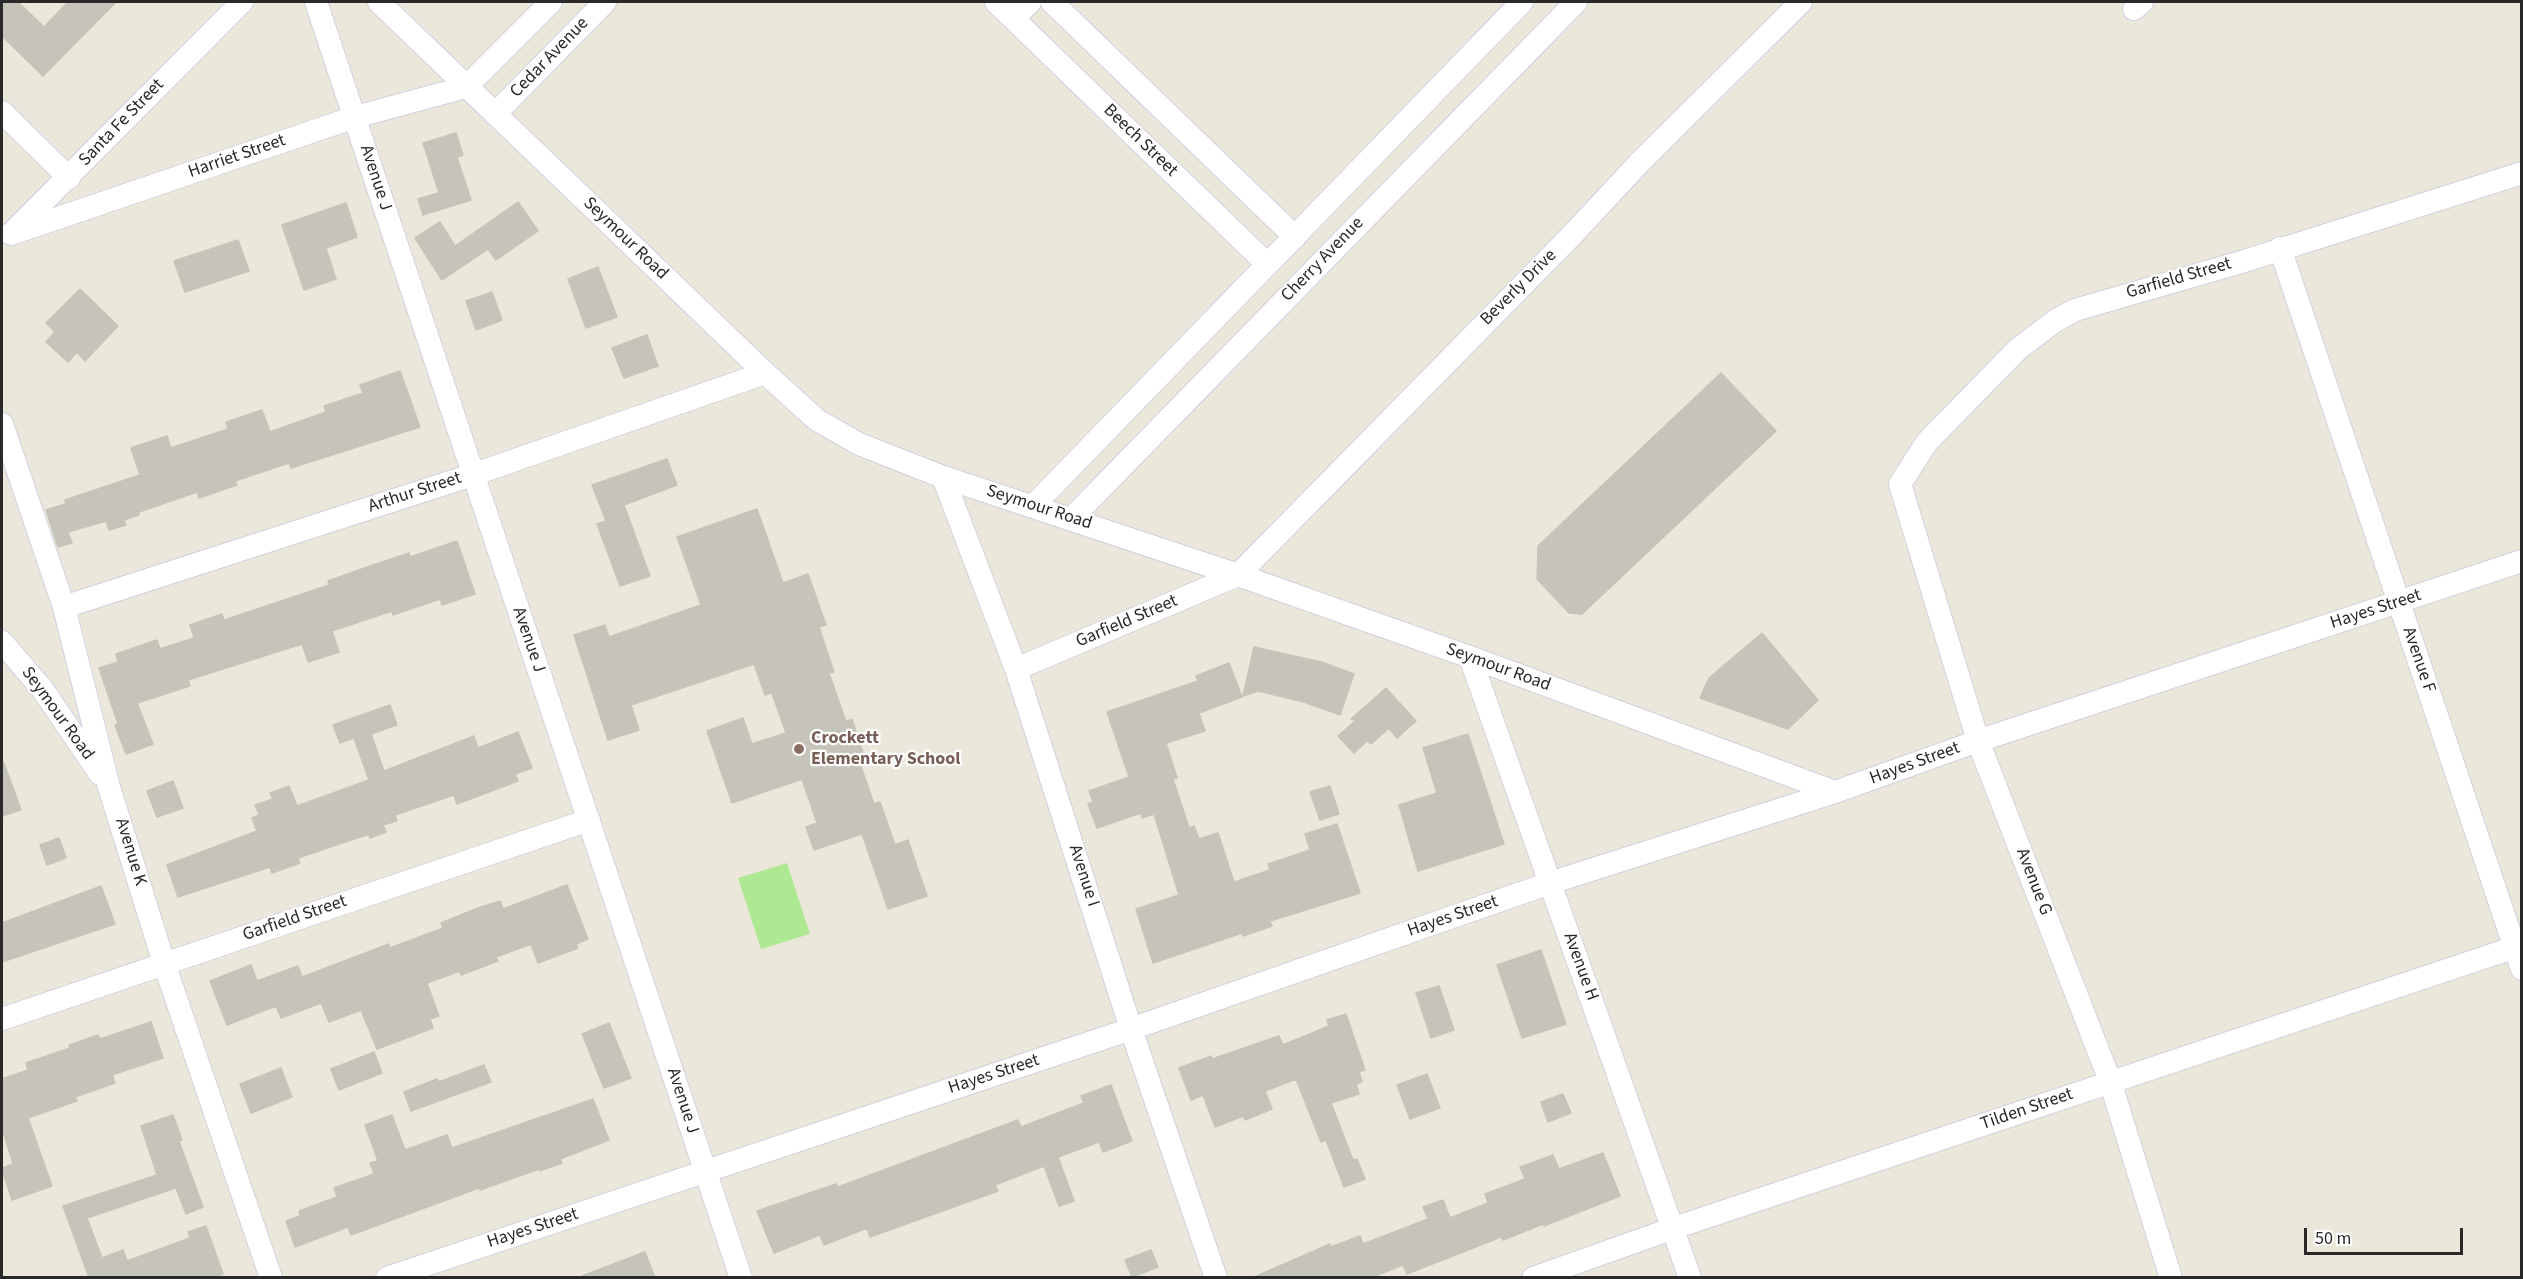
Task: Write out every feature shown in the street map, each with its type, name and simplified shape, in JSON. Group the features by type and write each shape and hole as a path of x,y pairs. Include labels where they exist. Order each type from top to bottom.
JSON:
{"street":[{"name":"Santa Fe Street","path":"6,239 242,2"},
{"name":"Avenue J","path":"316,2 741,1278"},
{"name":"Seymour Road","path":"379,2 765,373 825,425 859,444 943,477 1238,574 1835,792"},
{"path":"466,87 551,2"},
{"name":"Cedar Avenue","path":"495,114 605,2"},
{"name":"Beech Street","path":"996,2 1267,264"},
{"path":"1014,18 1030,2"},
{"path":"1052,2 1295,237"},
{"name":"Cherry Avenue","path":"1033,506 1522,2"},
{"name":"Cherry Avenue","path":"1071,519 1576,2"},
{"name":"Beverly Drive","path":"1238,574 1574,233 1640,162 1801,2"},
{"name":"Harriet Street","path":"6,239 355,117 466,87"},
{"path":"2,112 69,178"},
{"name":"Garfield Street","path":"1900,484 1927,442 2018,349 2055,321 2075,310 2238,263 2522,173"},
{"name":"Avenue F","path":"2280,248 2518,946 2522,969"},
{"name":"Arthur Street","path":"64,607 472,475 765,373"},
{"name":"Avenue K","path":"2,424 64,607 110,787 164,963 272,1278"},
{"name":"Avenue I","path":"943,477 1016,669 1131,1029 1216,1278"},
{"name":"Avenue G","path":"1900,484 1978,741 2110,1081 2171,1278"},
{"name":"Hayes Street","path":"387,1278 1131,1029 1550,884 1835,792 1978,741 2522,561"},
{"name":"Garfield Street","path":"1016,669 1238,574"},
{"name":"Seymour Road","path":"2,642 43,690 110,787"},
{"name":"Avenue H","path":"1470,657 1690,1278"},
{"name":"Garfield Street","path":"2,1019 589,820"},
{"name":"Tilden Street","path":"1533,1278 2110,1081 2518,946"}],"green space":[{"path":"787,863 810,934 761,949 738,878"}],"building":[{"path":"2,2 18,2 44,27 68,2 116,2 43,76 2,36"},
{"path":"456,133 463,155 457,157 471,200 423,215 418,199 439,193 423,143"},
{"path":"518,202 538,231 496,260 488,249 442,280 415,238 440,222 455,246"},
{"path":"346,203 357,237 326,248 336,279 304,290 282,225"},
{"path":"238,240 249,271 185,292 174,261"},
{"path":"598,267 617,317 586,328 568,279"},
{"path":"80,289 118,326 85,361 77,352 68,362 46,342 55,332 46,323"},
{"path":"492,292 502,320 476,330 466,301"},
{"path":"647,335 658,366 624,378 612,348"},
{"path":"400,371 420,427 291,468 289,463 235,481 237,485 199,498 197,492 139,512 139,515 124,520 126,525 109,530 106,521 68,532 72,543 58,547 46,510 66,504 65,500 140,475 131,448 167,436 171,448 228,429 226,422 262,410 270,432 326,412 324,406 363,393 360,385"},
{"path":"1721,373 1776,431 1582,614 1569,613 1537,579 1538,546"},
{"path":"667,459 677,485 624,505 650,576 620,586 597,524 606,521 592,485"},
{"path":"757,509 783,583 808,574 826,625 819,627 834,672 829,673 846,722 852,719 863,753 857,755 874,804 880,802 895,845 908,840 927,896 888,909 862,834 814,850 806,827 817,823 802,779 732,803 707,731 743,718 752,744 786,733 772,693 765,695 754,664 631,705 639,730 608,740 574,635 605,625 609,637 701,605 677,537"},
{"path":"457,541 475,594 442,605 440,599 393,615 392,611 332,631 339,652 308,662 302,644 188,680 190,686 137,703 153,744 126,754 115,725 118,724 99,668 118,662 116,654 157,640 160,649 194,638 190,625 222,614 224,620 329,585 328,581 376,564 409,553 410,557"},
{"path":"1762,633 1818,700 1788,729 1700,698 1709,678"},
{"path":"1254,647 1321,662 1354,674 1340,715 1304,702 1258,691 1243,696"},
{"path":"1229,663 1242,697 1199,713 1205,731 1166,743 1177,778 1173,779 1189,828 1194,826 1199,839 1218,833 1234,882 1270,870 1268,864 1310,850 1305,834 1337,824 1360,893 1270,921 1272,926 1243,936 1242,933 1153,963 1136,909 1179,895 1154,814 1142,818 1141,813 1097,828 1088,804 1093,802 1089,791 1129,777 1107,712 1198,681 1196,676"},
{"path":"1386,688 1416,721 1397,738 1389,728 1371,744 1367,741 1354,753 1338,736 1356,720 1351,719"},
{"path":"390,705 397,725 371,734 384,771 474,736 478,748 518,732 532,768 515,774 518,781 457,804 454,795 395,815 397,821 383,825 386,832 370,838 369,834 298,858 300,863 272,873 270,867 178,897 167,865 257,831 252,818 259,815 255,805 273,799 270,793 289,786 297,806 369,780 354,738 340,743 333,725"},
{"path":"1468,734 1504,844 1418,871 1399,805 1437,793 1423,748"},
{"path":"2,763 4,763 21,810 2,816"},
{"path":"173,781 183,808 157,817 147,791"},
{"path":"1330,786 1339,814 1320,820 1310,792"},
{"path":"59,838 66,858 47,865 40,845"},
{"path":"567,885 588,939 576,944 578,948 538,963 531,944 496,957 498,961 461,975 460,971 427,983 439,1016 430,1019 433,1028 377,1049 361,1010 329,1022 321,1003 281,1018 276,1006 227,1025 210,981 251,965 257,981 298,966 302,977 389,944 390,948 443,928 441,923 478,908 500,901 503,909"},
{"path":"101,886 115,924 2,962 2,923"},
{"path":"1541,950 1566,1024 1522,1038 1497,965"},
{"path":"1439,986 1454,1030 1431,1038 1416,993"},
{"path":"1346,1014 1365,1070 1359,1072 1362,1082 1356,1084 1359,1094 1331,1103 1353,1160 1357,1159 1365,1179 1344,1187 1326,1140 1321,1142 1296,1079 1265,1091 1272,1109 1245,1120 1243,1116 1215,1127 1203,1095 1191,1100 1179,1068 1279,1036 1283,1045 1329,1026 1327,1020"},
{"path":"151,1022 163,1058 112,1075 115,1083 75,1097 77,1101 28,1118 52,1186 12,1200 2,1170 13,1164 2,1128 2,1079 28,1070 26,1063 70,1048 69,1045 98,1035 100,1039"},
{"path":"609,1023 631,1078 604,1088 582,1034"},
{"path":"374,1052 382,1073 339,1090 331,1069"},
{"path":"484,1065 491,1082 411,1111 404,1092"},
{"path":"281,1068 292,1097 251,1113 240,1084"},
{"path":"1427,1074 1440,1108 1410,1119 1397,1085"},
{"path":"1111,1085 1132,1141 1103,1152 1099,1142 1058,1157 1074,1201 1059,1206 1044,1166 995,1185 998,1191 870,1237 867,1228 824,1245 820,1235 774,1253 757,1211 836,1184 838,1187 1018,1120 1021,1127 1084,1103 1081,1096"},
{"path":"1563,1094 1571,1113 1548,1122 1541,1102"},
{"path":"593,1099 609,1140 560,1159 562,1163 540,1171 539,1169 480,1190 479,1188 351,1235 348,1227 295,1247 286,1221 300,1216 299,1211 337,1197 334,1188 374,1174 370,1163 378,1161 365,1125 392,1115 405,1150 447,1135 452,1148"},
{"path":"173,1115 182,1140 179,1141 203,1207 186,1214 176,1188 87,1218 102,1258 123,1250 127,1261 190,1238 188,1232 206,1226 223,1274 213,1278 89,1278 63,1206 157,1175 141,1126"},
{"path":"1603,1153 1620,1196 1544,1226 1543,1224 1503,1240 1501,1237 1407,1274 1403,1265 1370,1278 1252,1278 1330,1244 1331,1247 1360,1236 1363,1244 1428,1219 1423,1207 1443,1200 1450,1218 1488,1203 1485,1194 1525,1179 1520,1167 1553,1155 1559,1169"},
{"path":"1151,1250 1158,1267 1132,1277 1125,1260"},
{"path":"645,1252 655,1278 582,1278 582,1276"}],"place":[{"name":"Crockett Elementary School","path":"799,749"}]}
